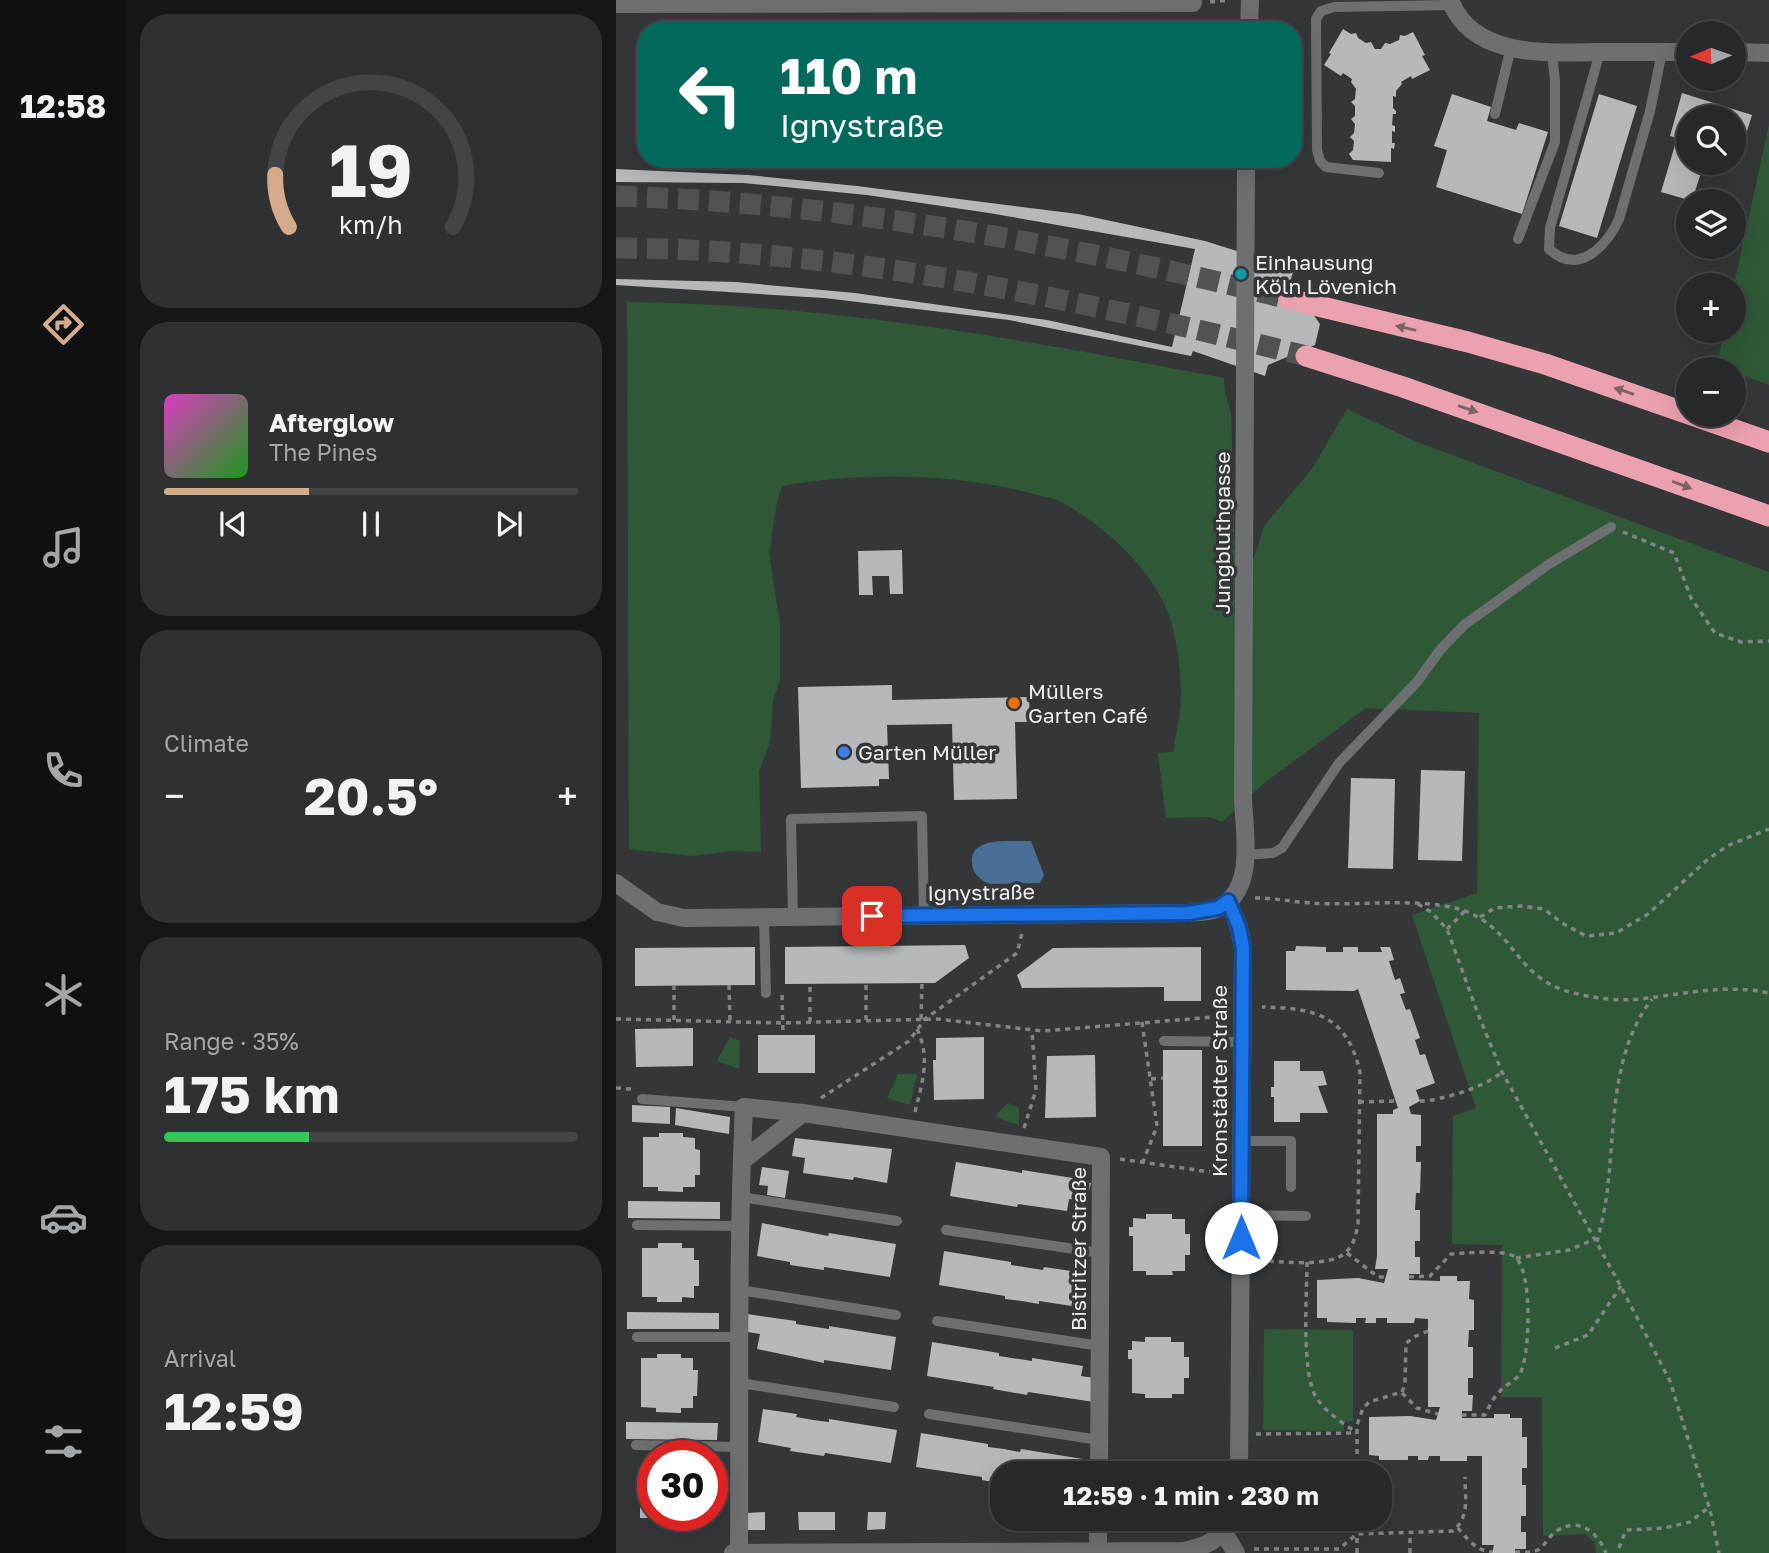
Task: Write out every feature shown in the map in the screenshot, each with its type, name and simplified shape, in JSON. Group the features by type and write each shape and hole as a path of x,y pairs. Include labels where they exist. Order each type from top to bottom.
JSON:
{"highway":[{"path":"1289,299 1532,360 1676,409"},
{"path":"1306,356 1404,387 1769,516"},
{"path":"1727,427 1769,442"}],"street":[{"path":"1249,21 1250,0"},
{"path":"1451,2 1471,30 1501,45 1537,53 1676,52"},
{"path":"616,4 1193,3"},
{"path":"1746,52 1769,52"},
{"name":"Jungbluthgasse","path":"1233,896 1242,879 1245,855 1246,168"},
{"name":"Ignystraße","path":"616,883 657,912 684,918 1189,913 1218,908 1233,896"},
{"name":"Kronstädter Straße","path":"1233,896 1243,948 1239,1461"},
{"path":"739,1553 744,1107"},
{"name":"Bistritzer Straße","path":"744,1107 1101,1157 1099,1461"},
{"path":"742,1161 806,1114"},
{"path":"1098,1531 1098,1551"},
{"path":"733,1553 1184,1551 1208,1545 1223,1531"},
{"path":"1229,1531 1235,1551"}],"lane":[{"path":"1379,173 1326,167 1320,161 1317,150 1315,19 1320,6 1334,8 1451,2"},
{"path":"1495,114 1511,47"},
{"path":"1600,52 1548,240 1549,249 1557,256 1569,260 1584,257 1599,248 1611,235 1619,219 1650,111 1662,52"},
{"path":"1517,239 1555,142 1552,53"},
{"path":"1245,855 1273,853 1282,848 1339,763 1417,682 1440,650 1464,625 1549,564 1611,527"},
{"path":"793,917 791,819 922,816 924,915"},
{"path":"764,917 766,993"},
{"path":"1164,1041 1242,1042"},
{"path":"642,1099 744,1107"},
{"path":"1241,1141 1291,1141 1291,1187"},
{"path":"741,1197 897,1222"},
{"path":"1241,1215 1306,1216"},
{"path":"638,1225 741,1226"},
{"path":"946,1230 1101,1253"},
{"path":"740,1290 896,1315"},
{"path":"937,1321 1100,1346"},
{"path":"637,1337 740,1337"},
{"path":"740,1383 894,1407"},
{"path":"929,1413 1100,1440"},
{"path":"636,1445 740,1447"}],"path":[{"path":"1611,527 1674,553 1691,598 1715,633 1741,642 1769,641"},
{"path":"1480,918 1495,908 1521,906 1544,909 1586,936 1616,933 1648,914 1707,860 1727,846 1769,829"},
{"path":"1233,896 1313,903 1418,904 1465,910 1480,918 1538,978 1562,991 1596,998 1653,997 1728,988 1769,993"},
{"path":"1418,904 1431,912 1447,929 1502,1072 1621,1286 1670,1381 1709,1507 1719,1553"},
{"path":"1447,929 1465,910"},
{"path":"806,1114 811,1104 909,1041 923,1019 1017,953 1026,914"},
{"path":"922,983 923,1019"},
{"path":"810,984 810,1022"},
{"path":"866,984 866,1021"},
{"path":"674,985 674,1020"},
{"path":"729,985 730,1021"},
{"path":"1596,1241 1607,1194 1611,1142 1627,1049 1653,997"},
{"path":"616,1019 782,1023 923,1019 1031,1030 1242,1011 1303,1010 1320,1014 1334,1022 1346,1035 1360,1072 1358,1224 1355,1239 1346,1252 1335,1259 1307,1262 1241,1261"},
{"path":"662,1020 662,1028"},
{"path":"1142,1022 1157,1126 1143,1162"},
{"path":"782,1023 783,1035"},
{"path":"911,1129 925,1067 923,1043 917,1030"},
{"path":"1020,1145 1036,1090 1031,1030"},
{"path":"925,1067 934,1067"},
{"path":"1420,1101 1433,1100 1488,1083 1502,1072"},
{"path":"1150,1079 1163,1078"},
{"path":"1035,1085 1045,1086"},
{"path":"1359,1102 1396,1101"},
{"path":"1156,1118 1163,1118"},
{"path":"1101,1157 1219,1174 1241,1174"},
{"path":"1516,1258 1569,1250 1596,1241"},
{"path":"1346,1252 1378,1278 1385,1277"},
{"path":"1409,1277 1430,1276 1451,1254 1507,1254 1516,1258 1522,1266 1528,1304 1524,1365 1518,1376 1499,1392 1485,1415 1461,1415"},
{"path":"1307,1262 1308,1367 1315,1395 1328,1411 1357,1433"},
{"path":"1555,1348 1588,1335 1621,1286"},
{"path":"1402,1392 1405,1384 1406,1343 1428,1331"},
{"path":"1357,1461 1359,1416 1369,1402 1402,1392"},
{"path":"1402,1392 1417,1408 1438,1414"},
{"path":"1240,1434 1357,1433"},
{"path":"1235,1551 1339,1549 1357,1534 1446,1533 1458,1528 1466,1513 1465,1477"},
{"path":"1619,1548 1626,1530 1664,1528 1690,1522 1709,1507"},
{"path":"1516,1552 1534,1551 1541,1548 1559,1529 1579,1526 1596,1535 1606,1553"},
{"path":"1458,1528 1475,1545 1486,1552 1492,1552"},
{"path":"1410,1533 1410,1553"},
{"path":"1357,1534 1357,1553"}],"green space":[{"path":"1769,124 1769,385 1746,376 1746,357 1719,357 1722,343 1746,343 1746,273 1737,273 1740,259 1746,259 1746,230"},
{"path":"627,302 777,309 927,326 1224,378 1231,413 1235,556 1254,558 1264,526 1312,469 1347,409 1417,442 1769,572 1769,1553 1596,1553 1594,1542 1585,1534 1543,1536 1542,1397 1501,1397 1502,1245 1452,1244 1453,1116 1476,1108 1412,915 1477,893 1479,713 1366,708 1263,784 1222,822 1211,817 1166,818 1158,753 1173,752 1181,704 1179,659 1170,619 1159,594 1123,548 1077,511 1057,500 1000,486 906,477 812,481 782,486 769,554 780,625 780,680 773,700 770,742 759,771 761,852 733,851 692,856 629,849"},
{"path":"730,1037 740,1041 739,1069 717,1061"},
{"path":"898,1074 917,1074 910,1105 887,1098"},
{"path":"1008,1103 1019,1108 1019,1125 994,1117"},
{"path":"1264,1329 1353,1330 1353,1421 1344,1422 1344,1431 1263,1430"}],"water":[{"path":"1031,841 1044,875 1040,883 988,884 973,870 973,854 985,844"}],"building":[{"path":"1343,29 1351,34 1356,33 1358,38 1366,43 1371,42 1375,49 1381,49 1385,43 1399,40 1400,35 1413,32 1425,55 1422,56 1430,70 1401,82 1396,97 1393,96 1396,114 1393,114 1392,125 1395,126 1395,132 1392,131 1392,143 1395,143 1394,149 1391,148 1391,162 1353,160 1349,154 1353,150 1354,141 1350,137 1354,133 1355,124 1351,119 1355,116 1355,106 1351,102 1355,99 1356,89 1352,79 1343,73 1341,76 1324,65"},
{"path":"1682,93 1720,105 1679,105"},
{"path":"1452,94 1491,107 1487,121 1516,130 1519,123 1548,132 1522,214 1436,187 1447,150 1434,146"},
{"path":"1599,94 1637,106 1597,238 1559,226"},
{"path":"1746,113 1752,115 1746,135"},
{"path":"1676,114 1676,138 1670,136"},
{"path":"1676,141 1676,175 1700,175 1696,189 1676,189 1676,196 1661,192"},
{"name":"Einhausung Köln Lövenich","path":"616,169 748,175 857,186 1078,214 1205,241 1294,269 1290,282 1320,324 1315,345 1268,365 1265,376 1193,351 1191,356 1009,320 824,298 616,285 616,279 736,282 855,293 1047,320 1172,347 1195,249 867,195 743,183 616,182"},
{"path":"902,550 903,594 890,594 889,576 872,576 873,595 859,595 858,551"},
{"name":"Garten Müller","path":"892,685 892,700 1029,697 1030,722 1015,722 1017,799 954,800 952,724 887,725 889,779 879,779 879,786 801,788 798,687"},
{"path":"1421,770 1465,771 1462,861 1418,860"},
{"path":"1351,778 1395,779 1393,869 1348,868"},
{"path":"965,945 969,958 935,983 785,984 785,947"},
{"path":"1296,946 1326,947 1326,952 1343,952 1343,947 1358,947 1358,952 1382,952 1380,947 1390,947 1394,960 1389,961 1395,980 1400,978 1405,993 1400,994 1406,1010 1410,1009 1420,1038 1415,1040 1420,1055 1425,1054 1435,1083 1416,1090 1420,1101 1409,1107 1411,1114 1421,1115 1421,1146 1416,1146 1416,1162 1421,1162 1420,1193 1416,1193 1415,1210 1420,1210 1420,1241 1415,1241 1415,1257 1420,1257 1420,1274 1409,1274 1409,1280 1440,1281 1440,1276 1457,1276 1457,1281 1470,1281 1469,1299 1474,1300 1474,1330 1469,1330 1468,1347 1473,1347 1473,1378 1468,1378 1468,1395 1473,1395 1472,1411 1462,1411 1462,1418 1494,1418 1494,1414 1510,1414 1510,1418 1522,1418 1522,1437 1527,1437 1527,1468 1522,1468 1522,1485 1526,1485 1526,1516 1521,1516 1521,1532 1526,1532 1526,1549 1515,1549 1515,1553 1492,1553 1494,1545 1482,1545 1482,1456 1467,1456 1467,1461 1440,1461 1440,1456 1429,1456 1428,1460 1408,1456 1408,1460 1379,1460 1379,1456 1369,1455 1369,1417 1410,1416 1436,1420 1440,1407 1428,1407 1428,1319 1415,1318 1414,1323 1387,1323 1387,1318 1376,1318 1376,1323 1365,1323 1366,1318 1356,1318 1356,1323 1327,1322 1327,1318 1317,1318 1317,1280 1358,1278 1384,1283 1388,1269 1375,1269 1377,1114 1393,1114 1393,1110 1398,1108 1358,989 1286,990 1286,951 1295,951"},
{"path":"755,947 755,985 635,986 635,948"},
{"path":"1201,947 1201,1001 1164,1001 1164,987 1022,988 1017,975 1053,948"},
{"path":"693,1028 693,1066 636,1067 635,1029"},
{"path":"758,1035 815,1035 815,1073 758,1073"},
{"path":"984,1037 984,1099 934,1100 933,1060 936,1060 936,1038"},
{"path":"1163,1050 1202,1050 1202,1146 1163,1146"},
{"path":"1095,1055 1096,1117 1045,1118 1047,1056"},
{"path":"1274,1061 1300,1061 1300,1071 1323,1071 1327,1085 1318,1086 1328,1113 1300,1113 1300,1122 1274,1122 1274,1097 1271,1097 1271,1087 1274,1087"},
{"path":"632,1105 670,1107 670,1124 632,1122"},
{"path":"676,1108 730,1117 729,1134 675,1125"},
{"path":"659,1133 683,1133 683,1137 695,1138 695,1149 700,1150 700,1175 695,1175 695,1187 683,1187 683,1192 658,1191 658,1187 643,1187 643,1137 659,1137"},
{"path":"795,1138 892,1149 887,1183 803,1173 805,1158 792,1156"},
{"path":"956,1162 1022,1173 1022,1170 1091,1183 1087,1201 1069,1199 1067,1211 1018,1204 1017,1207 950,1196"},
{"path":"762,1167 789,1171 785,1198 767,1195 768,1186 759,1185"},
{"path":"628,1201 720,1202 720,1219 628,1218"},
{"path":"1146,1214 1172,1214 1172,1219 1185,1219 1185,1234 1190,1234 1190,1255 1185,1255 1185,1271 1172,1271 1173,1275 1146,1275 1146,1271 1133,1271 1133,1236 1129,1236 1129,1227 1133,1227 1133,1218 1146,1219"},
{"path":"762,1223 828,1236 829,1233 896,1244 890,1277 790,1265 790,1262 757,1256"},
{"path":"658,1243 682,1243 682,1248 694,1248 694,1260 699,1260 699,1286 694,1286 694,1298 682,1297 682,1302 657,1302 657,1297 642,1297 642,1248 658,1248"},
{"path":"944,1251 1011,1262 1011,1265 1078,1272 1072,1306 1005,1299 1005,1296 939,1285"},
{"path":"627,1312 719,1313 719,1329 627,1329"},
{"path":"747,1314 796,1321 796,1324 829,1329 829,1326 896,1337 891,1370 824,1360 824,1363 757,1349 760,1334 748,1332"},
{"path":"1145,1337 1171,1337 1171,1342 1184,1342 1184,1357 1189,1357 1189,1378 1184,1378 1184,1394 1172,1394 1172,1398 1145,1398 1145,1394 1132,1393 1132,1359 1128,1359 1128,1350 1132,1350 1132,1341 1145,1342"},
{"path":"932,1342 999,1353 999,1356 1083,1366 1081,1376 1094,1378 1094,1402 1028,1392 1027,1395 927,1376"},
{"path":"657,1354 681,1354 681,1358 693,1358 693,1370 698,1370 697,1396 693,1396 693,1408 681,1408 681,1413 656,1412 656,1408 641,1407 641,1358 657,1358"},
{"path":"763,1409 797,1414 796,1417 813,1420 829,1422 829,1419 897,1430 891,1463 825,1453 824,1456 790,1451 791,1448 758,1442"},
{"path":"626,1422 718,1423 717,1440 626,1439"},
{"path":"921,1433 988,1444 988,1447 1020,1452 1021,1449 1083,1459 990,1461 990,1482 982,1480 982,1477 916,1467"},
{"path":"765,1512 765,1530 747,1530 747,1513"},
{"path":"798,1512 835,1512 835,1530 799,1530"},
{"path":"868,1512 886,1512 885,1529 867,1530"}],"tunnel":[{"path":"616,196 786,207 955,230 1123,261 1289,299"},
{"path":"616,248 791,257 964,281 1050,297 1306,356"}],"place":[{"name":"Einhausung Köln Lövenich","path":"1241,274"},
{"name":"Müllers Garten Café","path":"1014,703"},
{"name":"Garten Müller","path":"844,752"}],"route":[{"path":"872,916 1189,913 1218,908 1228,901 1235,913 1243,948 1241,1238"}]}
